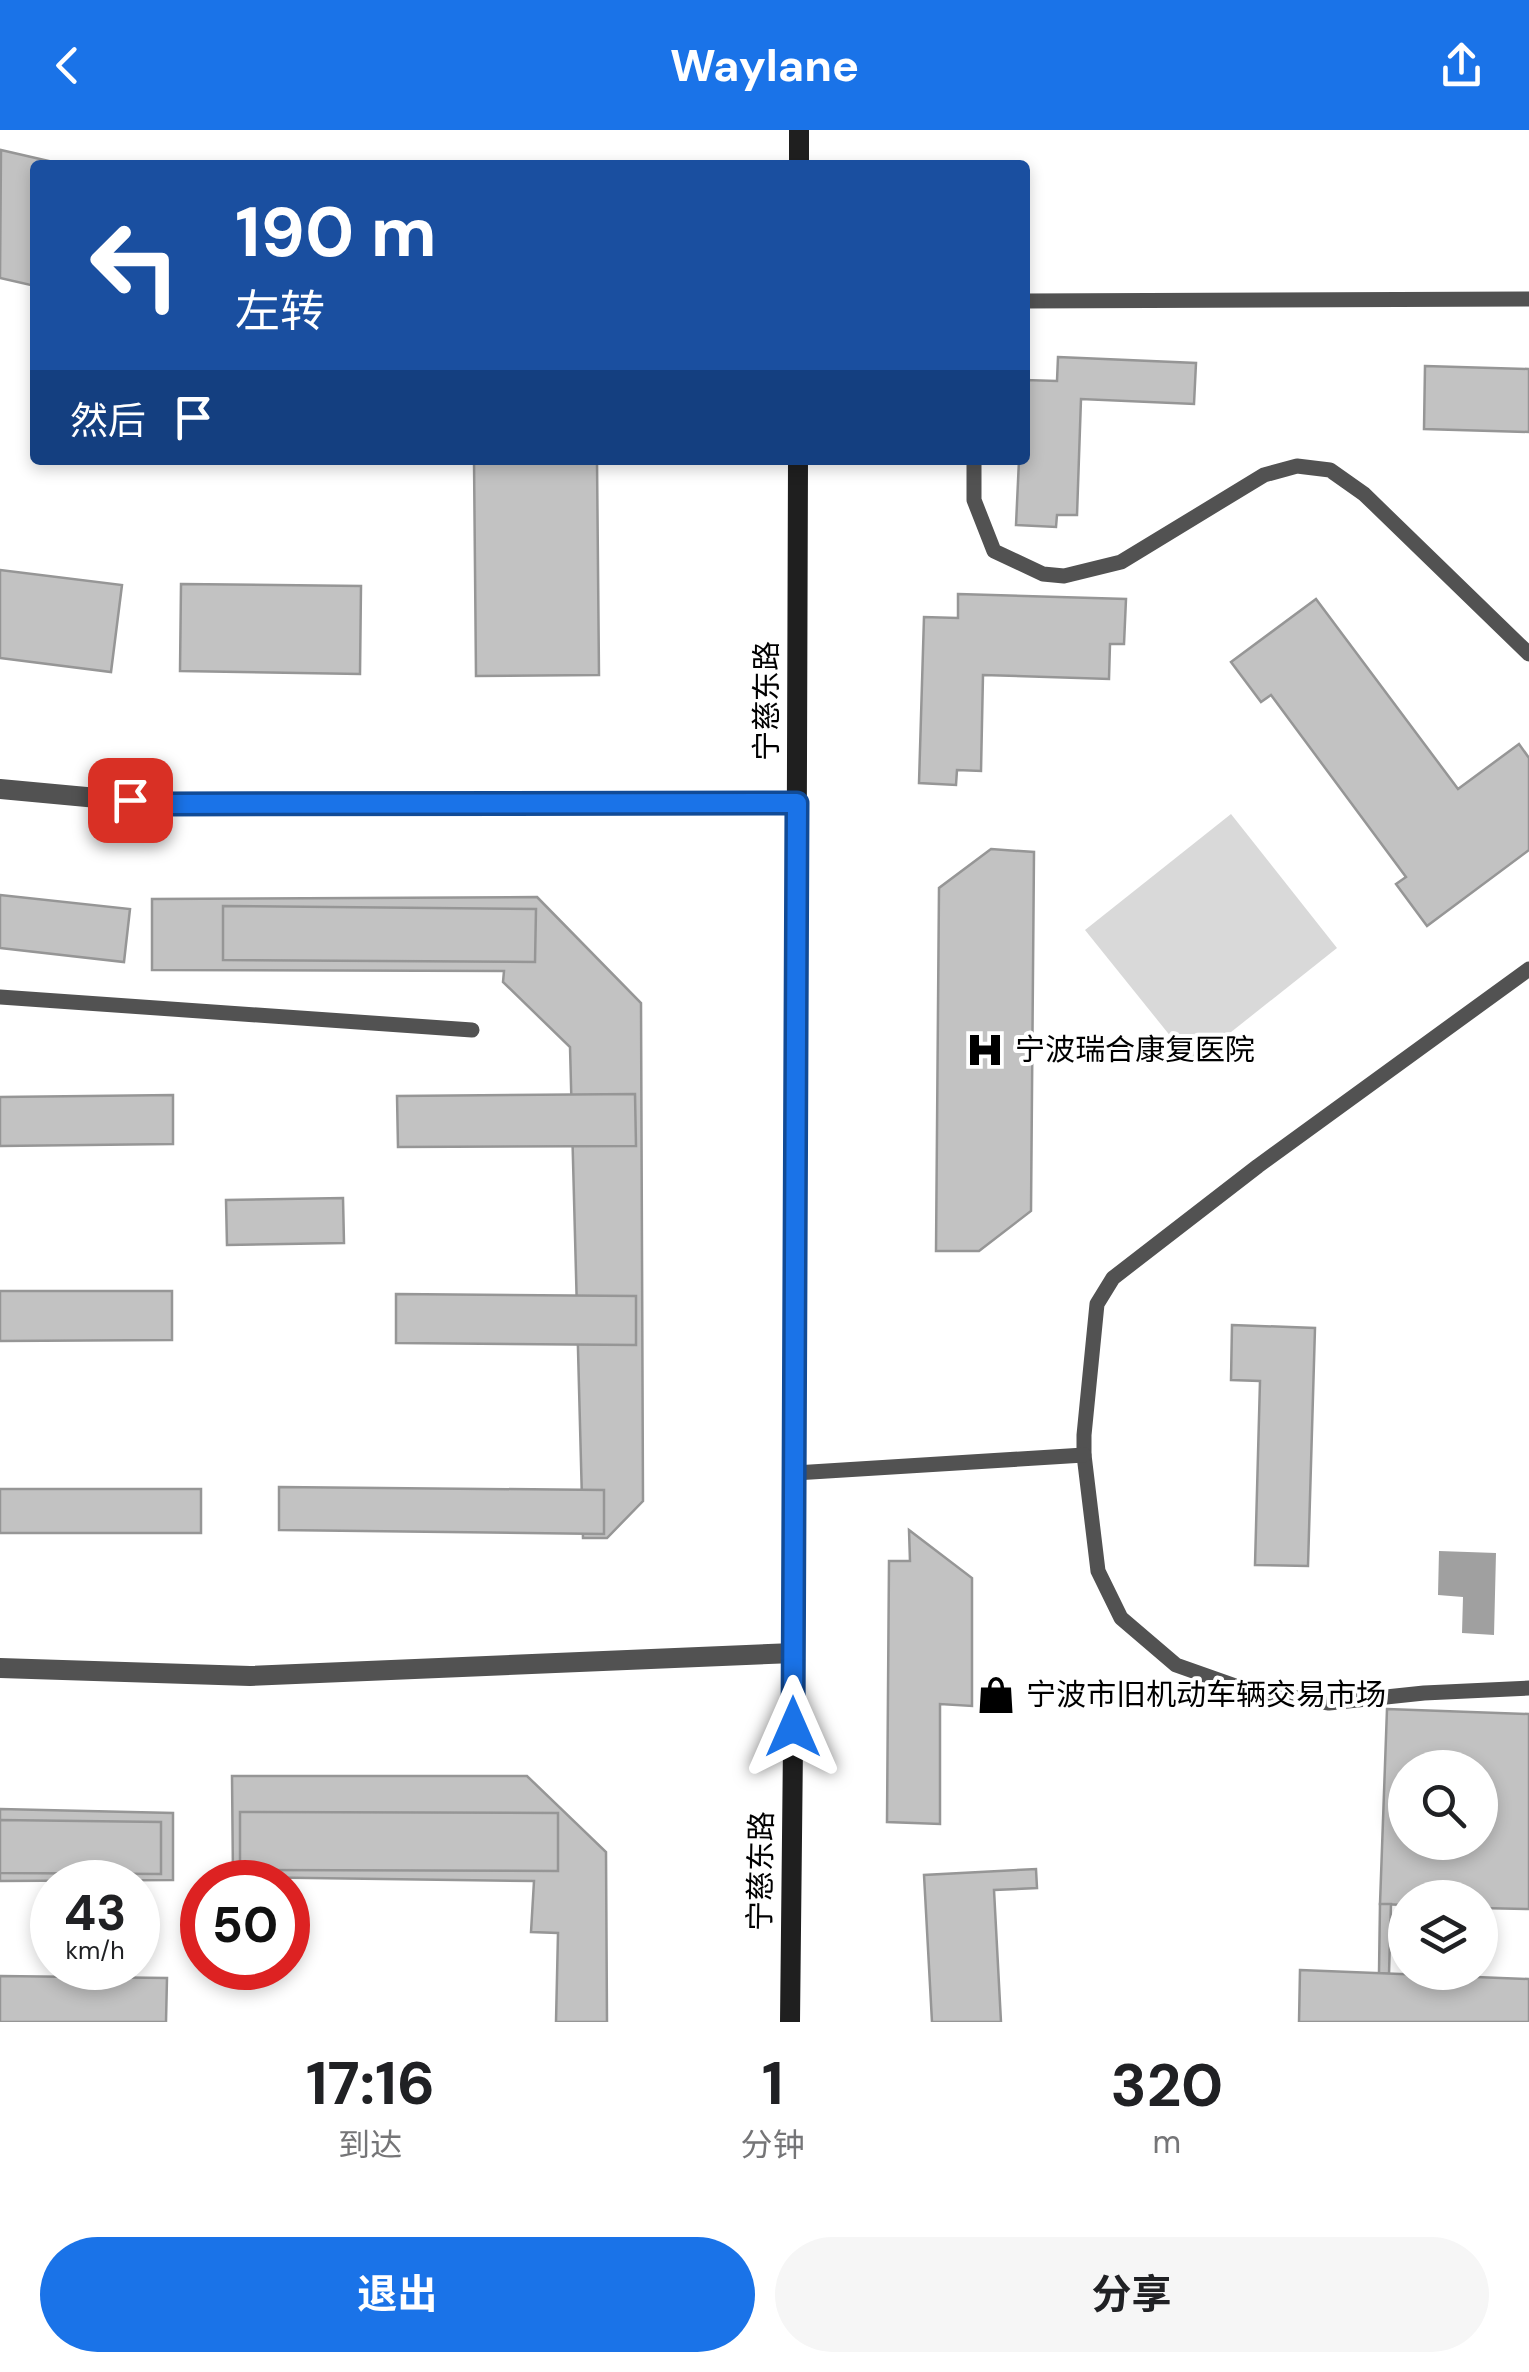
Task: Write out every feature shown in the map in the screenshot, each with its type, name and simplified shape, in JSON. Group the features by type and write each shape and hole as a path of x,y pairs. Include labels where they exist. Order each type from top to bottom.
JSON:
{"main road":[{"path":"799,130 799,160"},
{"name":"宁慈东路","path":"790,2022 798,465"}],"street":[{"path":"0,789 162,804 797,803"},
{"path":"0,1668 250,1676 794,1653"}],"lane":[{"path":"1030,301 1529,298"},
{"path":"974,465 974,500 994,550 1043,574 1064,576 1121,562 1264,475 1297,466 1330,470 1364,494 1529,654"},
{"path":"1529,969 1258,1166 1113,1278 1097,1304 1084,1455 1098,1572 1121,1618 1176,1665 1244,1689 1329,1702 1529,1688"},
{"path":"0,997 472,1030"},
{"path":"795,1473 1084,1455"}],"shaded area":[{"path":"1231,814 1337,948 1192,1063 1085,930"},
{"path":"1439,1551 1496,1553 1494,1635 1462,1633 1463,1597 1438,1595"}],"building":[{"path":"1,150 44,160 30,160 30,285 0,278"},
{"path":"1058,357 1196,363 1194,404 1081,399 1077,515 1057,515 1056,527 1016,525 1019,465 1030,465 1030,380 1057,381"},
{"path":"1425,366 1529,369 1529,432 1424,429"},
{"path":"474,465 597,465 599,675 476,676"},
{"path":"0,570 122,585 111,672 0,658"},
{"path":"181,584 361,586 360,674 180,671"},
{"path":"958,594 1126,599 1124,644 1110,644 1109,679 983,675 981,771 957,770 956,785 919,783 924,617 958,618"},
{"path":"1316,599 1458,789 1519,744 1529,758 1529,850 1427,926 1396,884 1406,877 1271,695 1261,702 1231,662"},
{"name":"宁波瑞合康复医院","path":"991,849 1034,852 1031,1211 979,1251 936,1251 939,888"},
{"path":"0,895 130,909 124,962 0,948"},
{"path":"537,897 641,1003 643,1501 607,1538 583,1538 570,1047 503,982 504,971 152,970 152,899"},
{"path":"223,906 536,909 535,962 223,960"},
{"path":"635,1094 636,1146 398,1147 397,1096"},
{"path":"173,1095 173,1144 0,1146 0,1097"},
{"path":"343,1198 344,1243 227,1245 226,1200"},
{"path":"0,1291 172,1291 172,1340 0,1341"},
{"path":"396,1294 636,1296 636,1345 396,1343"},
{"path":"1232,1325 1315,1328 1308,1566 1255,1565 1260,1381 1231,1380"},
{"path":"279,1487 604,1490 604,1534 279,1530"},
{"path":"0,1489 201,1489 201,1533 0,1533"},
{"path":"909,1530 972,1578 972,1706 940,1704 940,1824 887,1822 889,1561 910,1561"},
{"path":"1387,1709 1529,1714 1529,1909 1498,1908 1498,1880 1388,1880 1388,1904 1380,1904"},
{"path":"232,1776 527,1776 606,1852 607,2022 556,2022 558,1933 531,1932 534,1881 310,1878 310,1860 233,1860"},
{"path":"0,1809 173,1813 173,1880 160,1880 160,1860 30,1860 30,1881 0,1881"},
{"path":"240,1812 558,1813 558,1871 310,1870 310,1860 240,1860"},
{"path":"0,1820 161,1822 161,1874 160,1860 30,1860 30,1873 0,1873"},
{"path":"1036,1869 1037,1888 994,1890 1001,2022 932,2022 924,1875"},
{"path":"1380,1904 1388,1904 1388,1974 1379,1973"},
{"path":"1300,1970 1388,1973 1388,1990 1498,1990 1498,1978 1529,1979 1529,2022 1299,2022"},
{"path":"0,1976 30,1976 30,1990 160,1990 160,1978 167,1978 166,2022 0,2022"}],"place":[{"name":"宁波瑞合康复医院","path":"985,1050"},
{"name":"宁波市旧机动车辆交易市场","path":"996,1695"}],"route":[{"path":"130,800 162,804 797,803 793,1727"}]}
